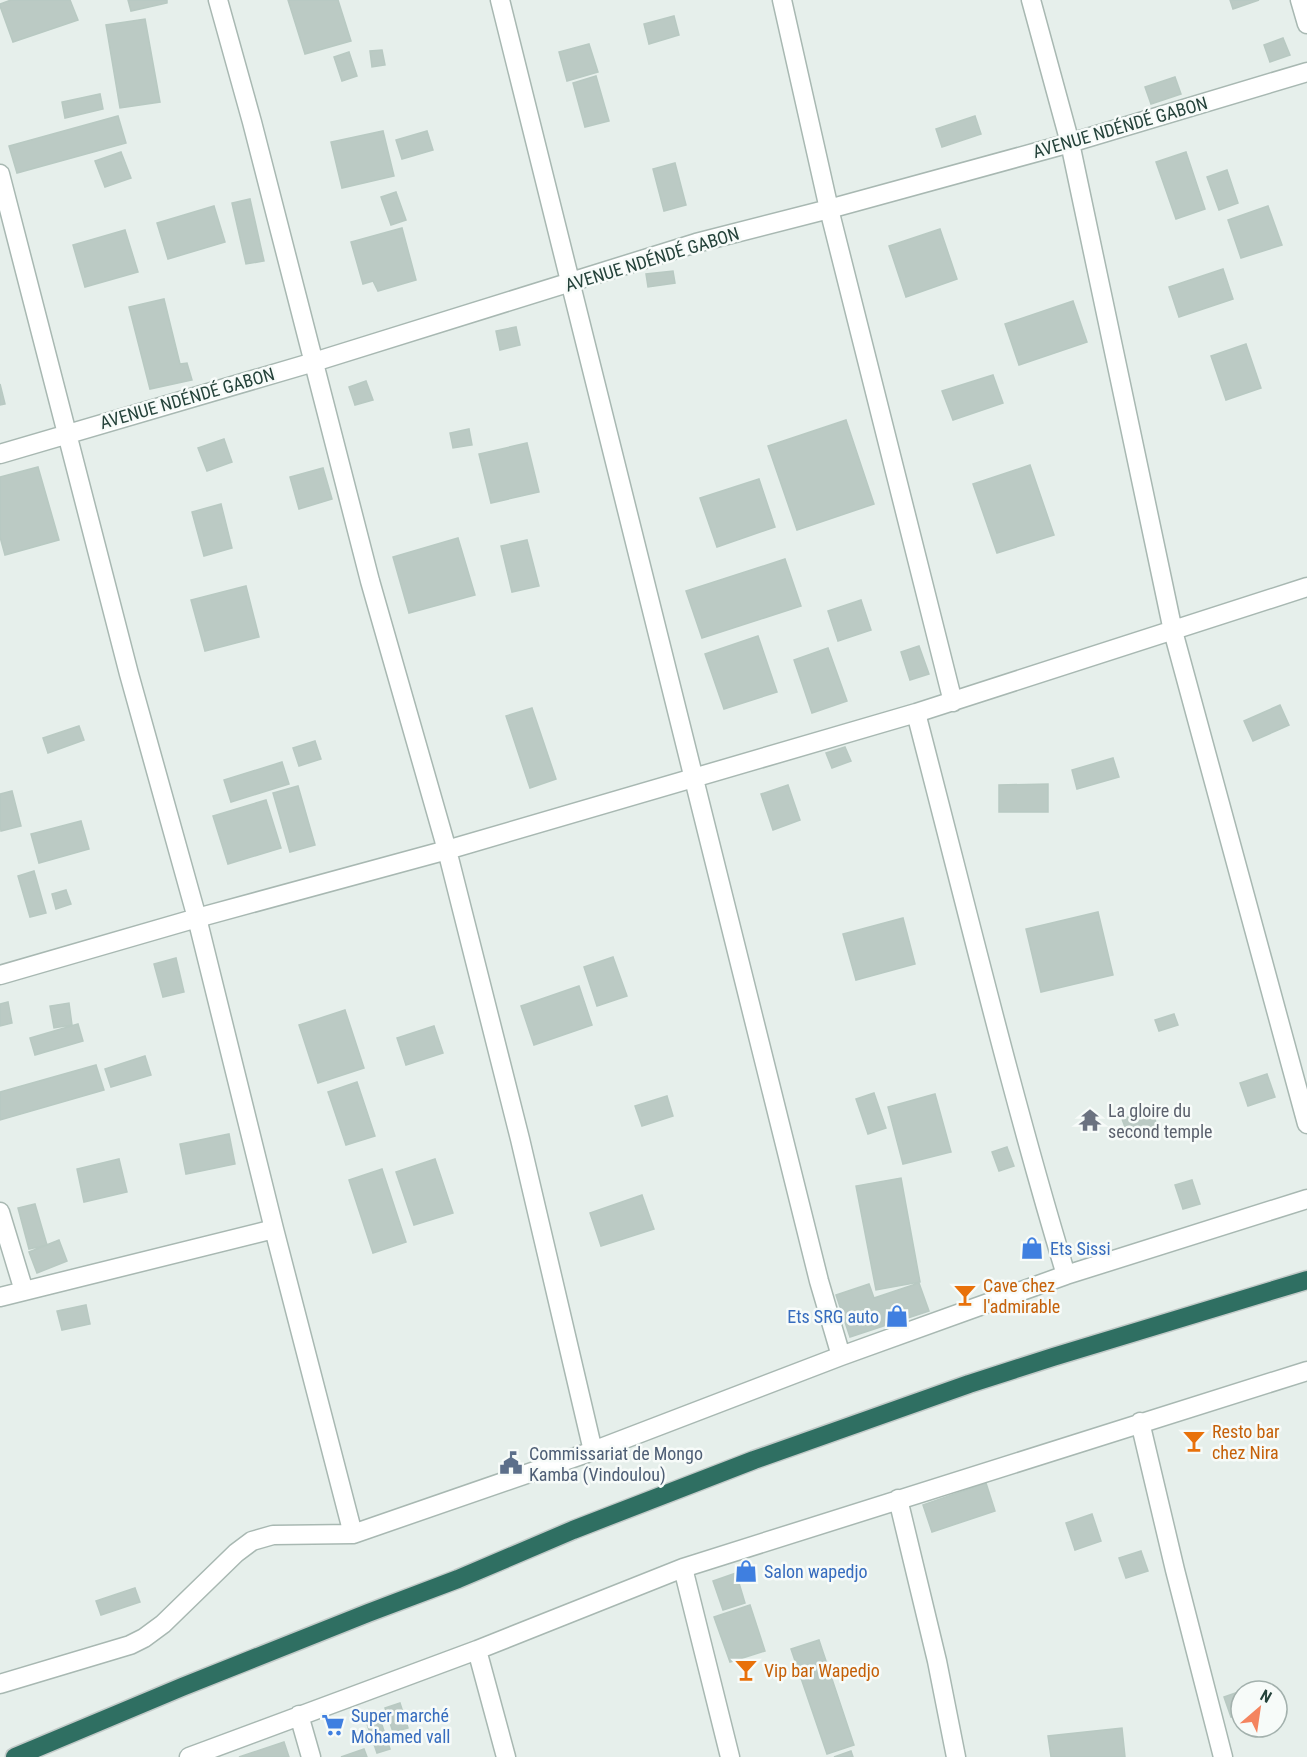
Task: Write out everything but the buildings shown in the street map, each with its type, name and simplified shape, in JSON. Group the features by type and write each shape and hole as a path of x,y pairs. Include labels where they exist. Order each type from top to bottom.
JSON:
{"highway":[{"path":"15,1757 182,1687 754,1460 980,1380 1307,1280"}],"street":[{"path":"218,0 252,122 370,580 447,850 593,1451"},
{"path":"500,0 819,1281 841,1356"},
{"path":"782,0 829,209 953,702"},
{"path":"1030,0 1070,143 1173,631 1307,1124"},
{"path":"1300,0 1307,24"},
{"name":"AVENUE NDÉNDÉ GABON","path":"0,454 314,362 696,243 1070,143 1307,72"},
{"path":"0,174 129,674 197,918 353,1534"},
{"path":"0,975 197,918 447,850 916,713 1307,587"},
{"path":"916,713 996,1022 1066,1275"},
{"path":"0,1684 130,1645 144,1638 163,1624 236,1553 252,1541 273,1535 353,1534 593,1451 841,1356 1066,1275 1307,1199"},
{"path":"0,1212 24,1291"},
{"path":"0,1297 274,1229"},
{"path":"189,1757 477,1650 682,1568 1307,1371"},
{"path":"1140,1422 1223,1757"},
{"path":"898,1499 937,1661 956,1757"},
{"path":"682,1568 730,1757"},
{"path":"477,1650 506,1757"},
{"path":"300,1715 311,1757"}],"place":[{"name":"La gloire du second temple","path":"1090,1120"},
{"name":"Ets Sissi","path":"1032,1248"},
{"name":"Cave chez l'admirable","path":"965,1295"},
{"name":"Ets SRG auto","path":"897,1316"},
{"name":"Resto bar chez Nira","path":"1194,1441"},
{"name":"Commissariat de Mongo Kamba (Vindoulou)","path":"511,1463"},
{"name":"Salon wapedjo","path":"746,1571"},
{"name":"Vip bar Wapedjo","path":"746,1670"},
{"name":"Super marché Mohamed vall","path":"333,1725"}]}
